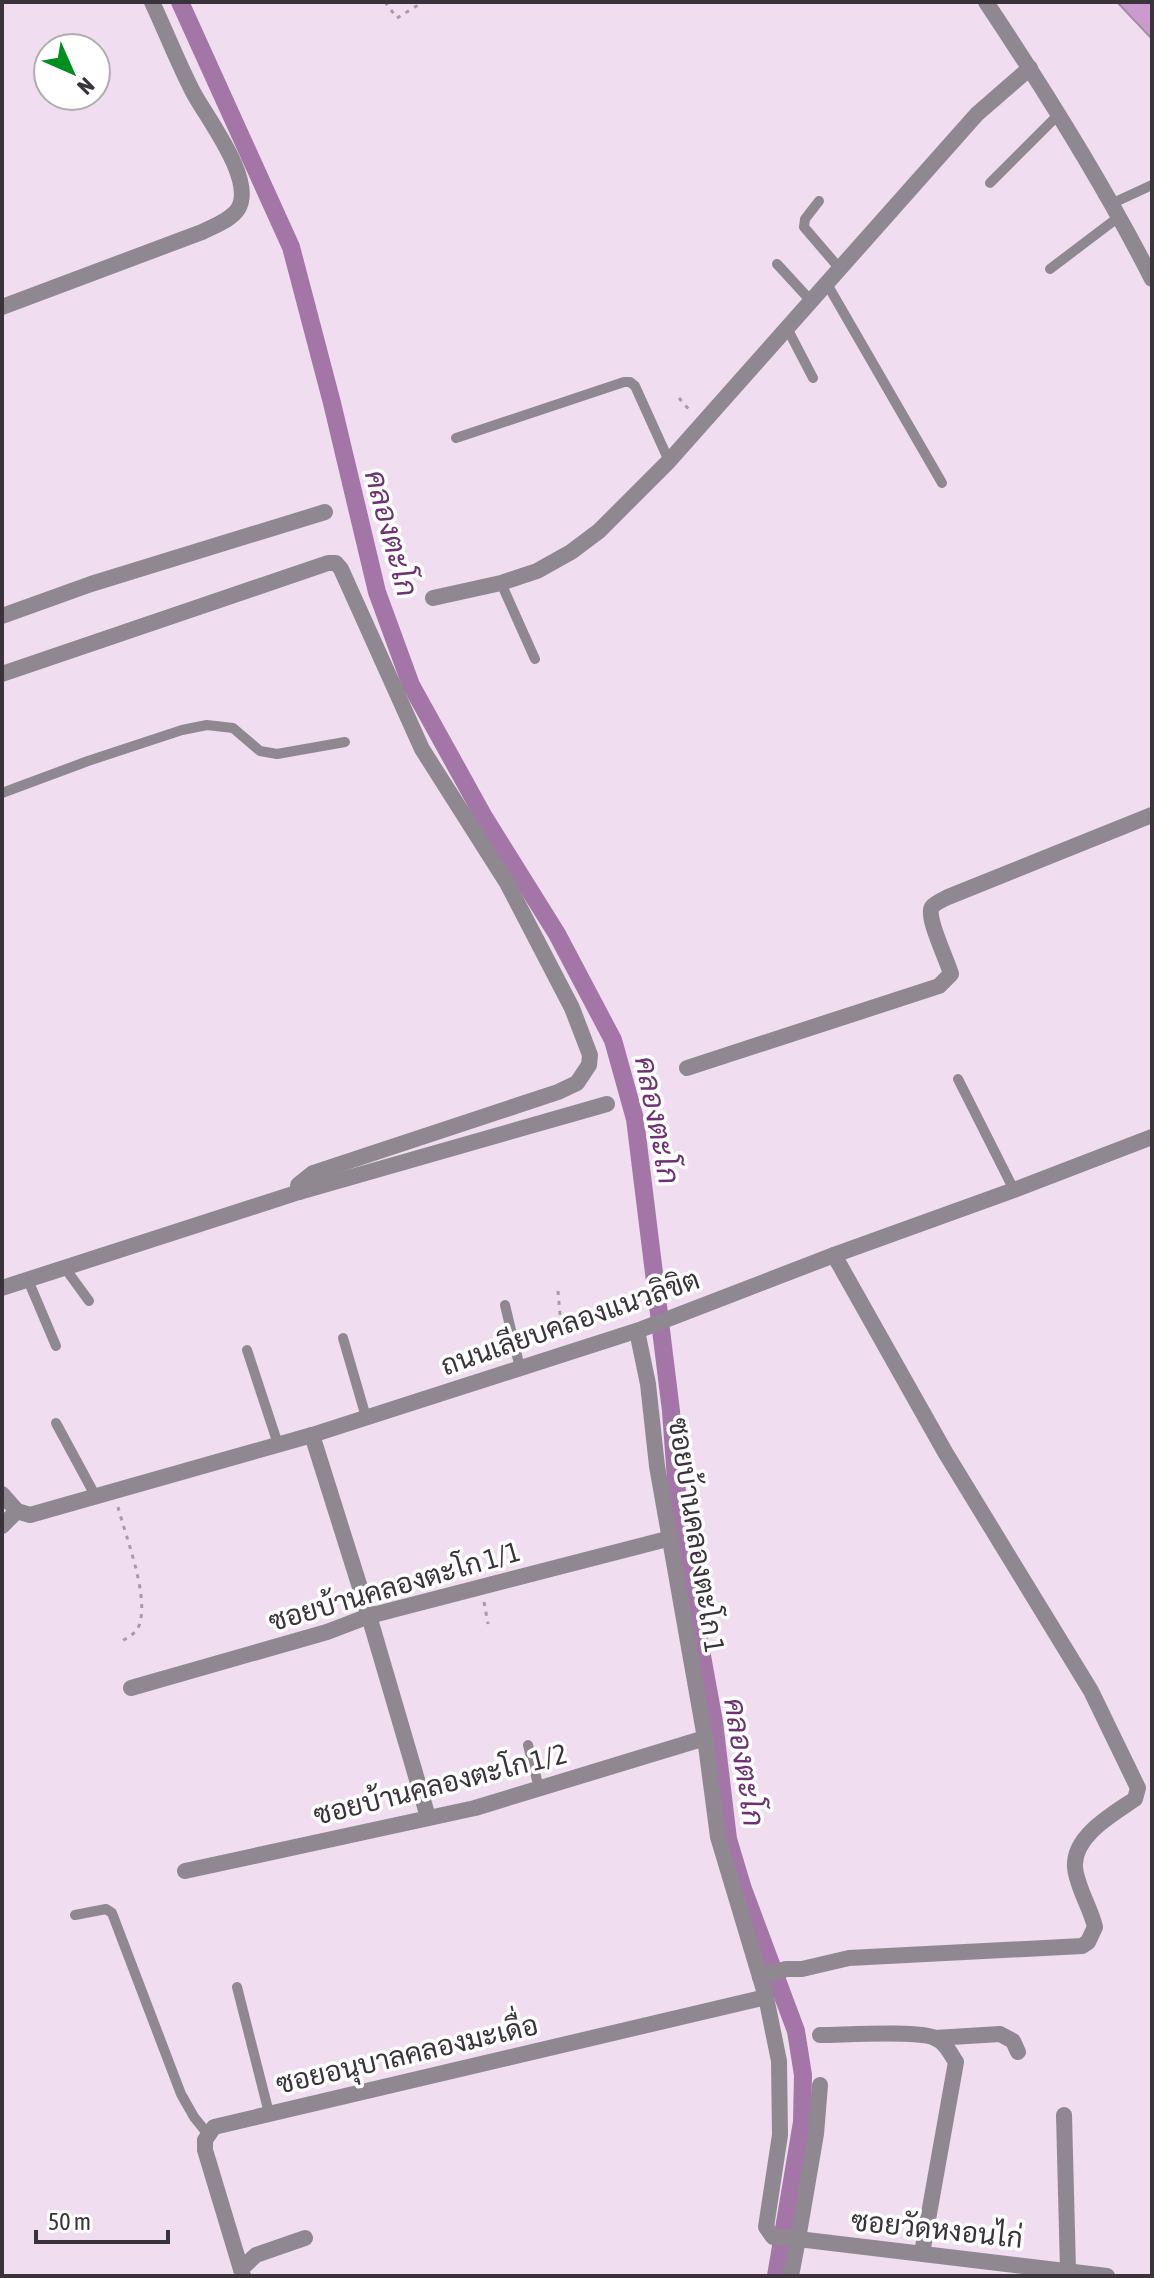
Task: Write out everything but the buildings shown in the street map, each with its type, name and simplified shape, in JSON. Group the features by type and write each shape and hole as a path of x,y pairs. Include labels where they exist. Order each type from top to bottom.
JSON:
{"street":[{"path":"2,307 202,232 225,220 238,208 242,194 238,174 221,136 194,93 152,2"},
{"path":"986,2 1059,114 1116,210 1152,279"},
{"path":"433,598 501,583 537,571 599,531 669,461 977,114 1030,68"},
{"path":"2,616 91,584 325,512"},
{"path":"2,674 328,563 336,563 341,569 422,749 507,883 572,1008 590,1055 589,1065 577,1083 558,1092 313,1173 298,1185 299,1192"},
{"path":"687,1068 939,986 951,974 934,930 929,912 932,906 1152,815"},
{"path":"2,1288 299,1192 607,1104"},
{"name":"ถนนเลียบคลองแนวลิขิต","path":"17,1511 30,1515 312,1435 640,1330 1152,1137"},
{"path":"763,1976 849,1958 1082,1946 1088,1942 1095,1927 1075,1867 1082,1842 1135,1799 1138,1788 1091,1691 945,1452 834,1255"},
{"name":"ซอยบ้านคลองตะโก 1","path":"640,1330 718,1837 763,1976 779,2061 780,2135 766,2227 773,2237 796,2239"},
{"path":"312,1435 428,1817"},
{"path":"2,1494 17,1511 2,1526"},
{"name":"ซอยบ้านคลองตะโก 1/1","path":"131,1688 327,1632 369,1616 671,1538"},
{"name":"ซอยบ้านคลองตะโก 1/2","path":"185,1871 475,1808 705,1738"},
{"name":"ซอยอนุบาลคลองมะเดื่อ","path":"207,2133 214,2127 269,2113 766,1997"},
{"path":"820,2035 915,2034 935,2038 1000,2034 1013,2041 1018,2052"},
{"path":"922,2253 956,2062 947,2047 935,2038"},
{"path":"791,2276 816,2134 820,2085"},
{"path":"1064,2115 1068,2270"},
{"path":"207,2133 205,2150 242,2272"},
{"path":"242,2272 256,2255 305,2238"},
{"name":"ซอยวัดหงอนไก่","path":"796,2239 1101,2276"}],"lane":[{"path":"990,183 1059,114"},
{"path":"1050,269 1116,210 1152,185"},
{"path":"819,201 805,219 804,227 840,269"},
{"path":"777,264 811,301"},
{"path":"827,284 942,483"},
{"path":"787,328 813,378"},
{"path":"456,438 630,382 635,386 669,461"},
{"path":"501,583 535,659"},
{"path":"2,793 88,761 182,730 207,725 233,728 260,751 277,754 345,742"},
{"path":"958,1079 1014,1190"},
{"path":"65,1268 89,1301"},
{"path":"28,1280 56,1346"},
{"path":"505,1305 520,1368"},
{"path":"343,1338 366,1417"},
{"path":"247,1350 278,1444"},
{"path":"56,1423 96,1497"},
{"path":"528,1745 539,1788"},
{"path":"75,1915 106,1909 112,1913 181,2094 207,2133"},
{"path":"237,1987 269,2113"}],"path":[{"path":"385,2 397,18 423,2"},
{"path":"558,1291 564,1355"},
{"path":"113,1492 140,1591 141,1609 136,1633 118,1643"},
{"path":"481,1587 488,1624"}],"waterway":[{"name":"คลองตะโก","path":"180,2 291,247 377,592 411,685 484,817 557,934 613,1040 635,1119 671,1411 680,1534 714,1722 728,1839 743,1889 796,2031 803,2075 802,2122 776,2276"}]}
